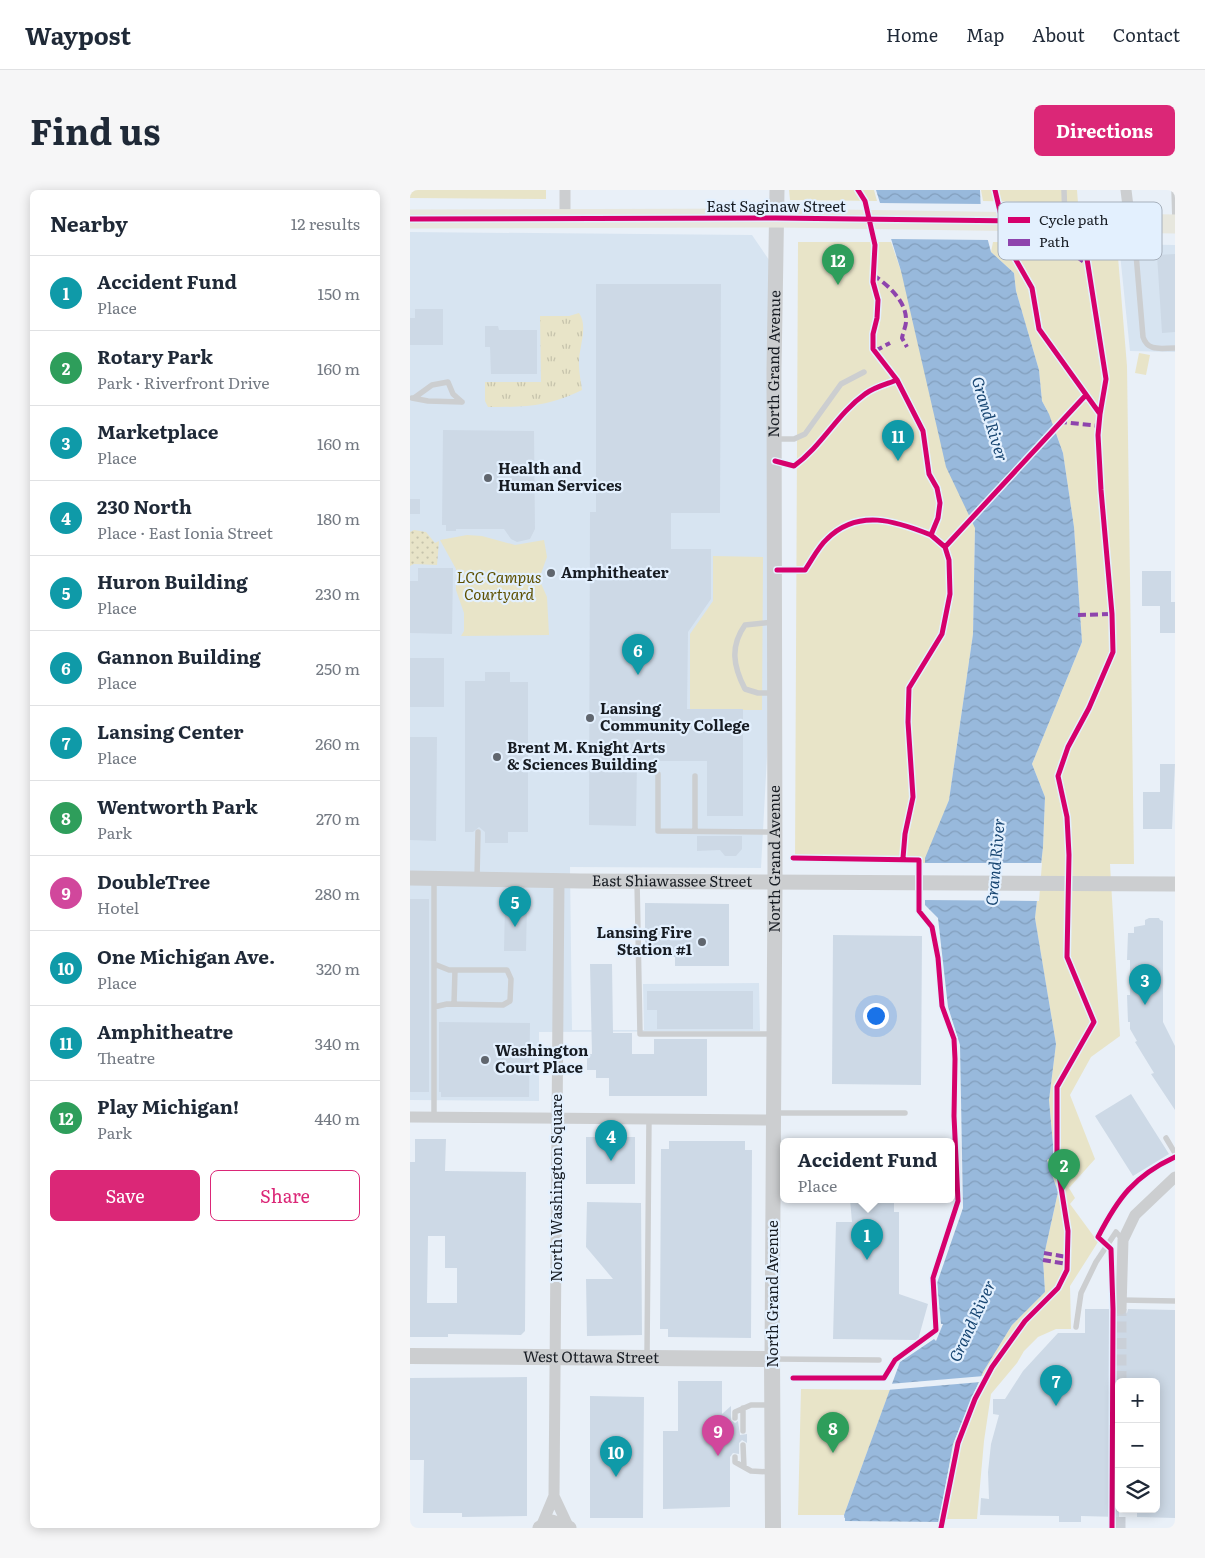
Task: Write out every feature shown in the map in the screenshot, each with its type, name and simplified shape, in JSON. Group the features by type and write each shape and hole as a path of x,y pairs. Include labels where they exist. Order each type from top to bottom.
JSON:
{"main road":[{"name":"East Saginaw Street","path":"410,219 776,218 998,221"},
{"name":"East Saginaw Street","path":"1162,224 1175,224"},
{"name":"West Ottawa Street","path":"410,1356 772,1359"},
{"name":"North Grand Avenue","path":"772,1359 774,1405 773,1528"}],"street":[{"path":"565,190 565,219"},
{"name":"North Grand Avenue","path":"772,1359 777,190"},
{"name":"East Shiawassee Street","path":"410,878 1175,884"},
{"name":"North Washington Square","path":"554,1496 559,880"},
{"path":"410,1116 772,1117"},
{"path":"1121,1305 1123,1240 1135,1215 1175,1177"},
{"path":"540,1527 554,1496"},
{"path":"554,1496 569,1528"},
{"path":"540,1527 552,1522 569,1528"}],"lane":[{"path":"1174,190 1175,224"},
{"path":"1137,260 1143,337 1146,345 1152,348 1175,348"},
{"path":"775,439 794,439 806,434 841,384 864,372"},
{"path":"448,382 453,394 462,402 428,401 412,398 432,385 448,382"},
{"path":"775,622 745,624 736,637 735,656 737,674 745,689 758,693 775,693"},
{"path":"658,774 658,831 775,832"},
{"path":"695,776 695,831"},
{"path":"477,878 478,832"},
{"path":"434,878 434,1117"},
{"path":"637,881 640,1034 773,1034"},
{"path":"434,964 455,970 507,970 511,978 510,1001 503,1005 454,1004 434,1007"},
{"path":"454,1004 455,970"},
{"path":"772,1117 904,1113"},
{"path":"647,1358 649,1118"},
{"path":"1166,1138 1175,1152"},
{"path":"1076,1327 1082,1293 1096,1262 1116,1232 1123,1240"},
{"path":"1121,1305 1175,1301"},
{"path":"772,1359 879,1360"},
{"path":"735,1418 735,1412 751,1405 774,1405"},
{"path":"743,1408 743,1431"},
{"path":"743,1445 744,1467"},
{"path":"735,1457 735,1462 751,1471 773,1473"}],"shaded area":[{"name":"Lansing Community College","path":"410,232 752,235 780,276 777,570 761,868 570,867 572,1030 644,1030 643,984 759,983 760,1031 539,1032 539,1101 410,1100"},
{"path":"1162,245 1175,245 1175,352 1130,351 1121,260 1162,260"}],"green space":[{"path":"410,190 546,190 546,199 410,198"},
{"path":"789,190 874,190 877,201 790,200"},
{"path":"981,190 1077,190 1078,202 1030,202 983,201"},
{"path":"798,242 891,242 901,271 1049,414 1042,401 1039,370 1016,291 1014,273 1000,260 1118,260 1127,366 1134,864 1110,864 1120,1036 1091,1057 1070,1095 1095,1159 1069,1188 1075,1198 1070,1204 1098,1242 1070,1286 1071,1329 1056,1329 1038,1337 1024,1351 1017,1363 991,1394 984,1441 977,1519 940,1519 953,1444 983,1372 1012,1325 1045,1292 1043,1260 1058,1192 1047,1160 1054,1156 1049,1100 1056,1044 1035,918 1043,847 1045,797 1032,764 1082,642 1074,527 1063,453 1057,436 975,528 973,634 949,800 925,863 795,862"},
{"path":"993,242 998,242 998,258 991,252"},
{"path":"579,313 583,325 579,359 582,390 558,400 536,405 488,407 485,401 485,382 541,382 540,316 569,316"},
{"path":"1139,353 1150,355 1146,375 1135,373"},
{"path":"414,530 426,532 435,543 439,541 437,565 414,564 410,566 410,532"},
{"name":"LCC Campus Courtyard","path":"467,535 482,536 515,545 544,540 547,557 539,579 547,597 549,635 461,636 464,631 464,613 456,590 456,569 440,540"},
{"path":"713,556 763,557 762,710 690,710 690,634 713,601"},
{"path":"801,1389 890,1390 844,1515 798,1515"}],"water":[{"name":"Grand River","path":"876,190 980,190 981,214 991,252 1014,273 1016,291 1039,370 1042,401 1049,414 1063,453 1074,527 1082,642 1032,764 1045,797 1043,847 1035,918 1056,1044 1049,1100 1054,1156 1047,1160 1058,1192 1043,1260 1045,1292 1012,1325 983,1372 953,1444 938,1528 846,1528 844,1515 900,1362 934,1339 936,1341 943,1324 941,1324 937,1283 963,1208 960,1045 948,1007 938,918 925,905 925,858 949,800 973,634 975,528 946,467 901,271"}],"pier":[{"path":"878,203 983,204 991,240 889,239"},
{"path":"923,863 1042,863 1039,901 923,900"},
{"path":"984,1376 981,1382 887,1390 889,1384"},
{"path":"842,1518 845,1518 845,1521 942,1522 940,1528 844,1528"}],"building":[{"path":"1175,254 1175,332 1162,333 1157,260 1162,260 1162,255"},
{"path":"596,284 721,284 720,513 671,513 671,549 711,549 711,599 688,632 687,709 743,709 743,816 707,816 707,761 637,761 636,826 589,825 590,512 596,512"},
{"path":"415,309 443,309 443,345 410,345 410,318 415,318"},
{"path":"485,326 498,326 499,330 537,330 537,374 491,374 490,347 485,347"},
{"name":"Health and Human Services","path":"443,430 534,431 535,529 530,539 517,542 511,539 504,529 456,529 456,531 446,531 446,525 442,525"},
{"path":"410,499 420,499 420,514 410,514"},
{"path":"418,568 453,568 452,634 410,633 410,581 418,581"},
{"path":"1142,571 1171,571 1171,602 1175,602 1175,633 1160,633 1160,606 1142,606"},
{"path":"410,658 444,658 444,707 410,707"},
{"name":"Brent M. Knight Arts & Sciences Building","path":"485,672 510,672 510,682 528,682 528,832 508,832 508,843 485,843 485,832 479,827 473,832 465,832 465,681 485,681"},
{"path":"410,737 437,737 436,841 410,840"},
{"path":"1160,764 1175,764 1172,829 1143,829 1143,792 1160,792"},
{"path":"697,836 742,836 742,849 736,856 725,856 720,850 697,851"},
{"path":"410,899 429,899 429,1092 410,1092"},
{"path":"505,903 527,903 526,951 504,951"},
{"name":"Lansing Fire Station #1","path":"645,903 729,904 729,966 675,966 675,957 645,957"},
{"path":"1159,918 1163,921 1163,1022 1175,1046 1175,1110 1151,1074 1154,1073 1135,1042 1137,1041 1130,1029 1130,1022 1128,1022 1127,995 1130,995 1130,960 1127,960 1128,933 1134,933 1134,927 1145,925 1145,920"},
{"path":"833,935 922,936 921,1085 832,1084"},
{"path":"590,964 612,964 613,1033 632,1033 632,1054 654,1054 654,1039 707,1039 707,1096 609,1096 609,1078 596,1078 596,1070 587,1070 587,1054 592,1054"},
{"path":"647,991 753,991 753,1029 657,1029 657,1010 647,1010"},
{"name":"Washington Court Place","path":"439,1022 530,1023 529,1097 441,1097 441,1092 439,1092"},
{"path":"1131,1094 1169,1154 1133,1176 1095,1116"},
{"path":"586,1137 635,1137 635,1184 586,1184"},
{"path":"415,1139 446,1139 445,1171 526,1172 525,1331 521,1335 448,1334 448,1337 410,1337 410,1162 415,1162","holes":["428,1236 445,1236 445,1268 457,1268 457,1303 427,1303"]},
{"path":"669,1141 745,1141 745,1150 752,1150 751,1338 668,1337 668,1329 660,1329 661,1149 669,1149"},
{"path":"587,1202 641,1203 642,1335 587,1336 586,1279 613,1279 586,1247"},
{"path":"850,1203 894,1203 894,1212 899,1212 899,1294 928,1304 918,1340 833,1339 836,1222 852,1222"},
{"path":"1085,1309 1114,1309 1117,1315 1121,1316 1127,1313 1128,1309 1175,1310 1175,1518 1137,1517 1137,1513 1160,1513 1160,1378 1115,1378 1115,1513 1119,1513 1119,1517 1081,1516 1081,1522 1059,1522 1059,1516 980,1515 981,1498 989,1499 988,1472 991,1444 999,1415 993,1414 993,1399 1005,1399 1023,1371 1058,1333 1085,1333"},
{"path":"527,1377 527,1516 462,1517 462,1513 423,1513 424,1460 410,1460 410,1378"},
{"path":"678,1381 722,1381 722,1414 731,1406 731,1420 735,1423 738,1421 740,1435 747,1434 747,1443 742,1440 739,1443 739,1454 733,1453 730,1457 730,1507 663,1509 663,1431 678,1431"},
{"path":"590,1396 644,1397 643,1518 590,1518"}],"tunnel":[{"path":"1121,1309 1121,1378"},
{"path":"1120,1513 1120,1528"}],"marked path":[{"path":"1081,260 1088,265"},
{"path":"873,275 884,283 899,299 905,311 906,320 902,338 907,347"},
{"path":"875,351 890,343"},
{"path":"1061,425 1062,422 1099,426"},
{"path":"1078,615 1112,614"},
{"path":"1044,1253 1067,1257"},
{"path":"1043,1260 1067,1264"}],"cycle path":[{"path":"858,190 865,201 875,245 873,282 878,300 877,318 873,334 873,349 897,380"},
{"path":"995,190 998,203"},
{"path":"410,219 776,218 998,221"},
{"path":"941,1528 958,1443 975,1399 992,1367 1025,1321 1058,1288 1067,1270 1068,1231 1057,1162 1057,1087 1094,1022 1067,957 1069,855 1067,817 1058,776 1068,747 1089,708 1113,652 1112,614 1101,490 1098,435 1100,414 1039,329 1032,288 1016,260"},
{"path":"1087,260 1106,379 1100,414"},
{"path":"775,461 794,466 813,449 855,402 872,389 897,380 923,431 929,474 937,488 940,503 938,518 931,535 945,547 949,560 950,594 942,634 909,688 908,722 913,797 905,834 903,858"},
{"path":"945,547 1085,396"},
{"path":"777,570 805,570 824,542 839,529 851,523 864,520 891,522 931,535"},
{"path":"793,858 919,860 919,911 932,927 938,958 942,1006 954,1039 954,1116 958,1201 933,1278 936,1330 895,1360 884,1378 793,1378"},
{"path":"1112,1528 1113,1309 1111,1249 1098,1237 1120,1200 1129,1189 1148,1172 1175,1157"}],"place":[{"name":"Play Michigan!","path":"838,285"},
{"name":"Amphitheatre","path":"898,461"},
{"name":"Health and Human Services","path":"488,478"},
{"name":"Amphitheater","path":"551,573"},
{"name":"Gannon Building","path":"638,675"},
{"name":"Lansing Community College","path":"590,718"},
{"name":"Brent M. Knight Arts & Sciences Building","path":"497,757"},
{"name":"Huron Building","path":"515,927"},
{"name":"Lansing Fire Station #1","path":"702,942"},
{"name":"Marketplace","path":"1145,1005"},
{"name":"Washington Court Place","path":"485,1060"},
{"name":"230 North","path":"611,1161"},
{"name":"Rotary Park","path":"1064,1190"},
{"name":"Accident Fund","path":"867,1260"},
{"name":"Lansing Center","path":"1056,1406"},
{"name":"Wentworth Park","path":"833,1453"},
{"name":"DoubleTree","path":"718,1456"},
{"name":"One Michigan Ave.","path":"616,1477"}]}
